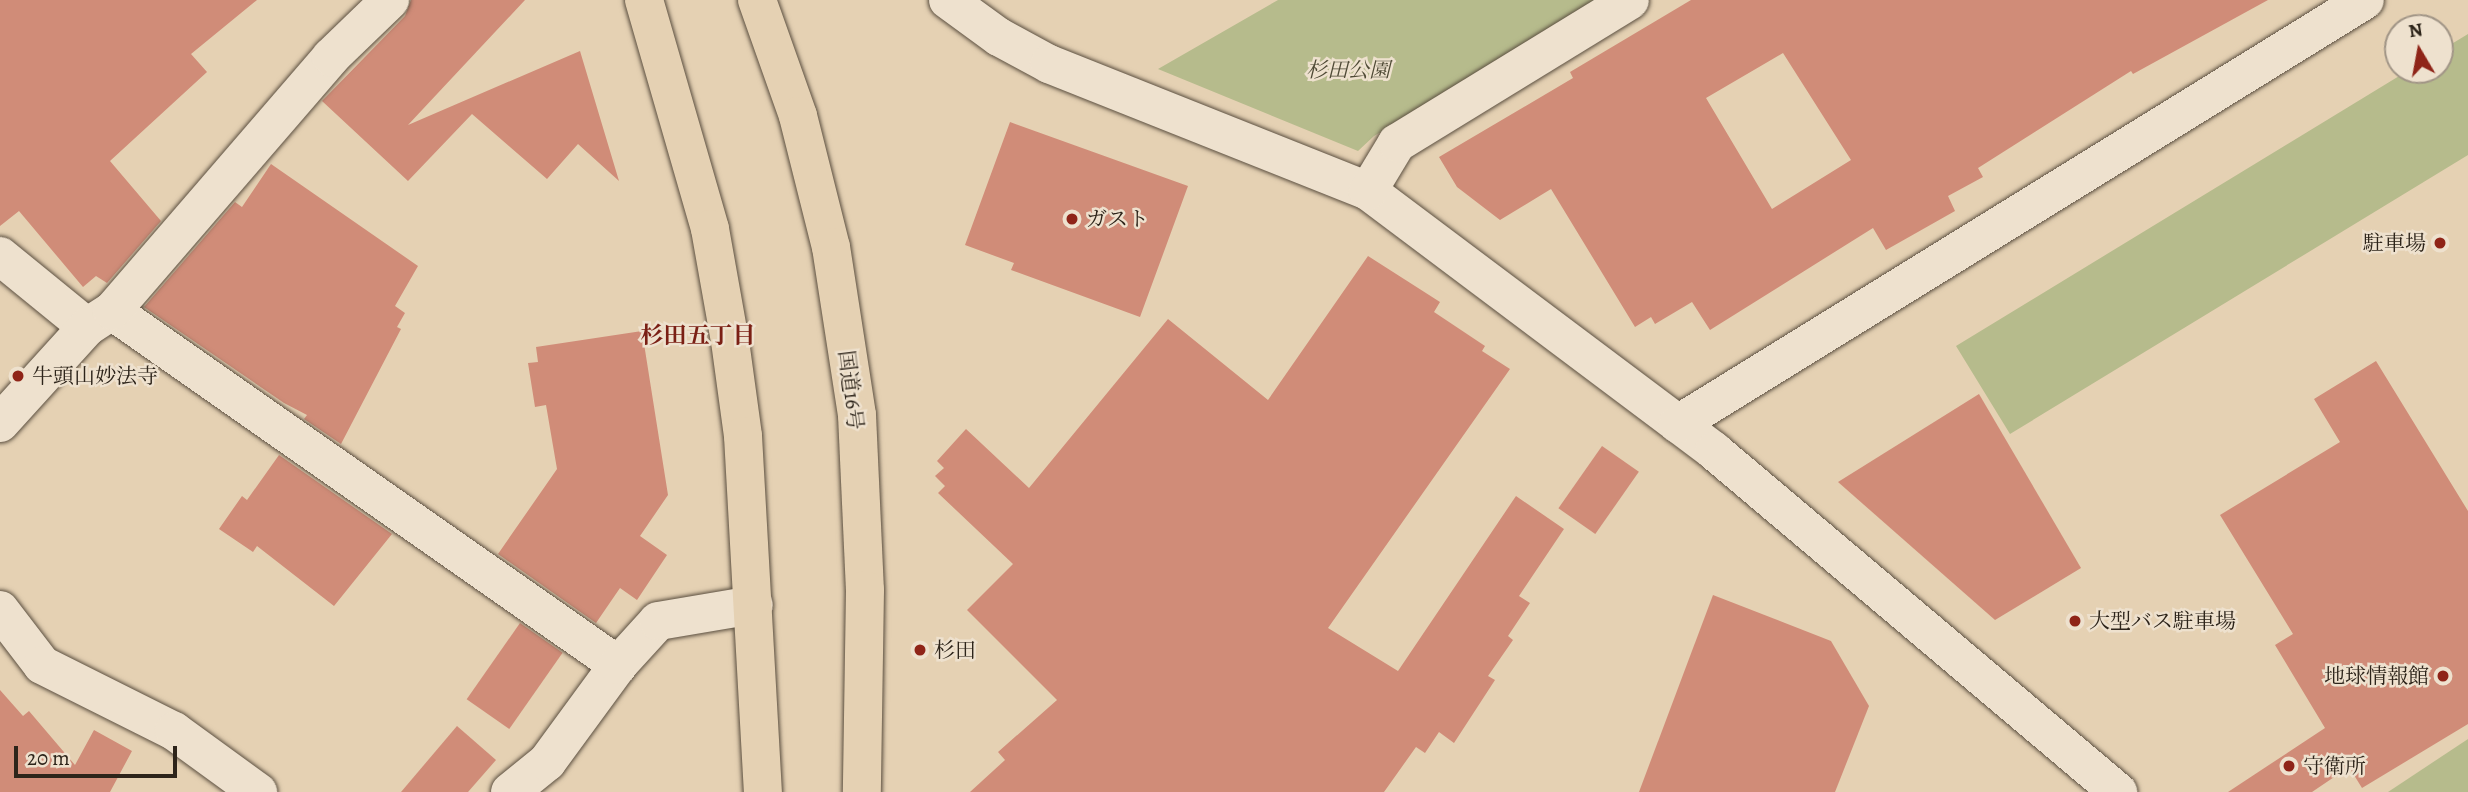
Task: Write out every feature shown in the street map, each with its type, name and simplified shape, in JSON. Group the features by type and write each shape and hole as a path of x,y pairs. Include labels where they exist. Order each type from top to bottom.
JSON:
{"highway":[{"path":"644,0 691,155 712,241 743,436 763,792"},
{"name":"国道16号","path":"757,0 798,116 831,247 856,415 865,590 862,792"}],"street":[{"path":"0,423 100,319 331,57 390,0"},
{"path":"948,0 999,37 1049,64 1367,191 1678,424 2118,792"},
{"path":"1367,191 1397,142 1630,0"},
{"path":"1678,424 2365,0"},
{"path":"0,256 100,319 618,665"},
{"path":"510,792 547,762 618,665 658,621 754,605"},
{"path":"0,610 42,665 174,731 258,792"}],"green space":[{"name":"杉田公園","path":"1278,0 1604,0 1374,136 1358,151 1158,69"},
{"path":"2468,34 2468,155 2010,434 1956,346 2386,84 2454,84 2454,42"},
{"path":"2468,739 2468,792 2388,792"}],"building":[{"path":"0,0 257,0 191,54 207,72 110,161 161,221 107,283 96,276 83,287 19,211 0,226"},
{"path":"411,0 525,0 408,125 580,51 619,181 578,144 547,179 472,114 408,181 322,101 405,16"},
{"path":"1691,0 2268,0 2133,74 2131,71 1978,168 1983,177 1948,196 1955,211 1886,250 1873,228 1710,330 1692,302 1655,324 1651,317 1635,327 1551,189 1500,220 1457,187 1439,157 1573,78 1570,72","holes":["1783,53 1851,160 1772,209 1706,98"]},
{"path":"1010,122 1188,186 1140,317 1011,270 1014,263 965,245"},
{"path":"271,164 418,266 395,306 405,313 397,327 401,329 341,444 304,419 307,415 284,403 144,307 235,202 242,207"},
{"path":"1368,256 1440,302 1434,312 1485,346 1482,351 1510,369 1328,628 1398,671 1516,496 1564,529 1519,596 1530,603 1508,636 1513,640 1488,676 1495,680 1454,743 1439,732 1425,753 1416,747 1384,792 970,792 1005,760 998,752 1057,700 967,610 1013,564 938,493 945,486 935,476 944,468 937,461 966,429 1029,488 1168,319 1268,400"},
{"path":"642,331 668,495 640,536 667,555 637,600 620,588 596,623 498,554 557,469 546,405 535,407 528,363 538,362 536,347"},
{"name":"地球情報館","path":"2376,361 2468,511 2468,724 2362,788 2349,767 2312,792 2228,792 2325,728 2275,645 2293,634 2220,515 2340,442 2314,399"},
{"path":"1979,394 2081,568 1995,620 1838,482"},
{"path":"1602,446 1639,472 1595,534 1558,508"},
{"path":"279,455 392,534 334,606 257,546 253,552 219,529 242,496 247,500"},
{"path":"1713,595 1831,641 1869,706 1835,792 1639,792"},
{"path":"520,623 563,653 509,729 467,699"},
{"path":"0,690 23,716 29,711 75,765 94,730 132,751 110,792 0,792"},
{"path":"457,726 496,760 468,792 401,792"}],"place":[{"name":"ガスト","path":"1072,219"},
{"name":"駐車場","path":"2440,243"},
{"name":"牛頭山妙法寺","path":"18,376"},
{"name":"大型バス駐車場","path":"2075,621"},
{"name":"杉田","path":"920,650"},
{"name":"地球情報館","path":"2443,676"},
{"name":"守衛所","path":"2289,766"}],"district":[{"name":"杉田五丁目","path":"698,336"}]}
